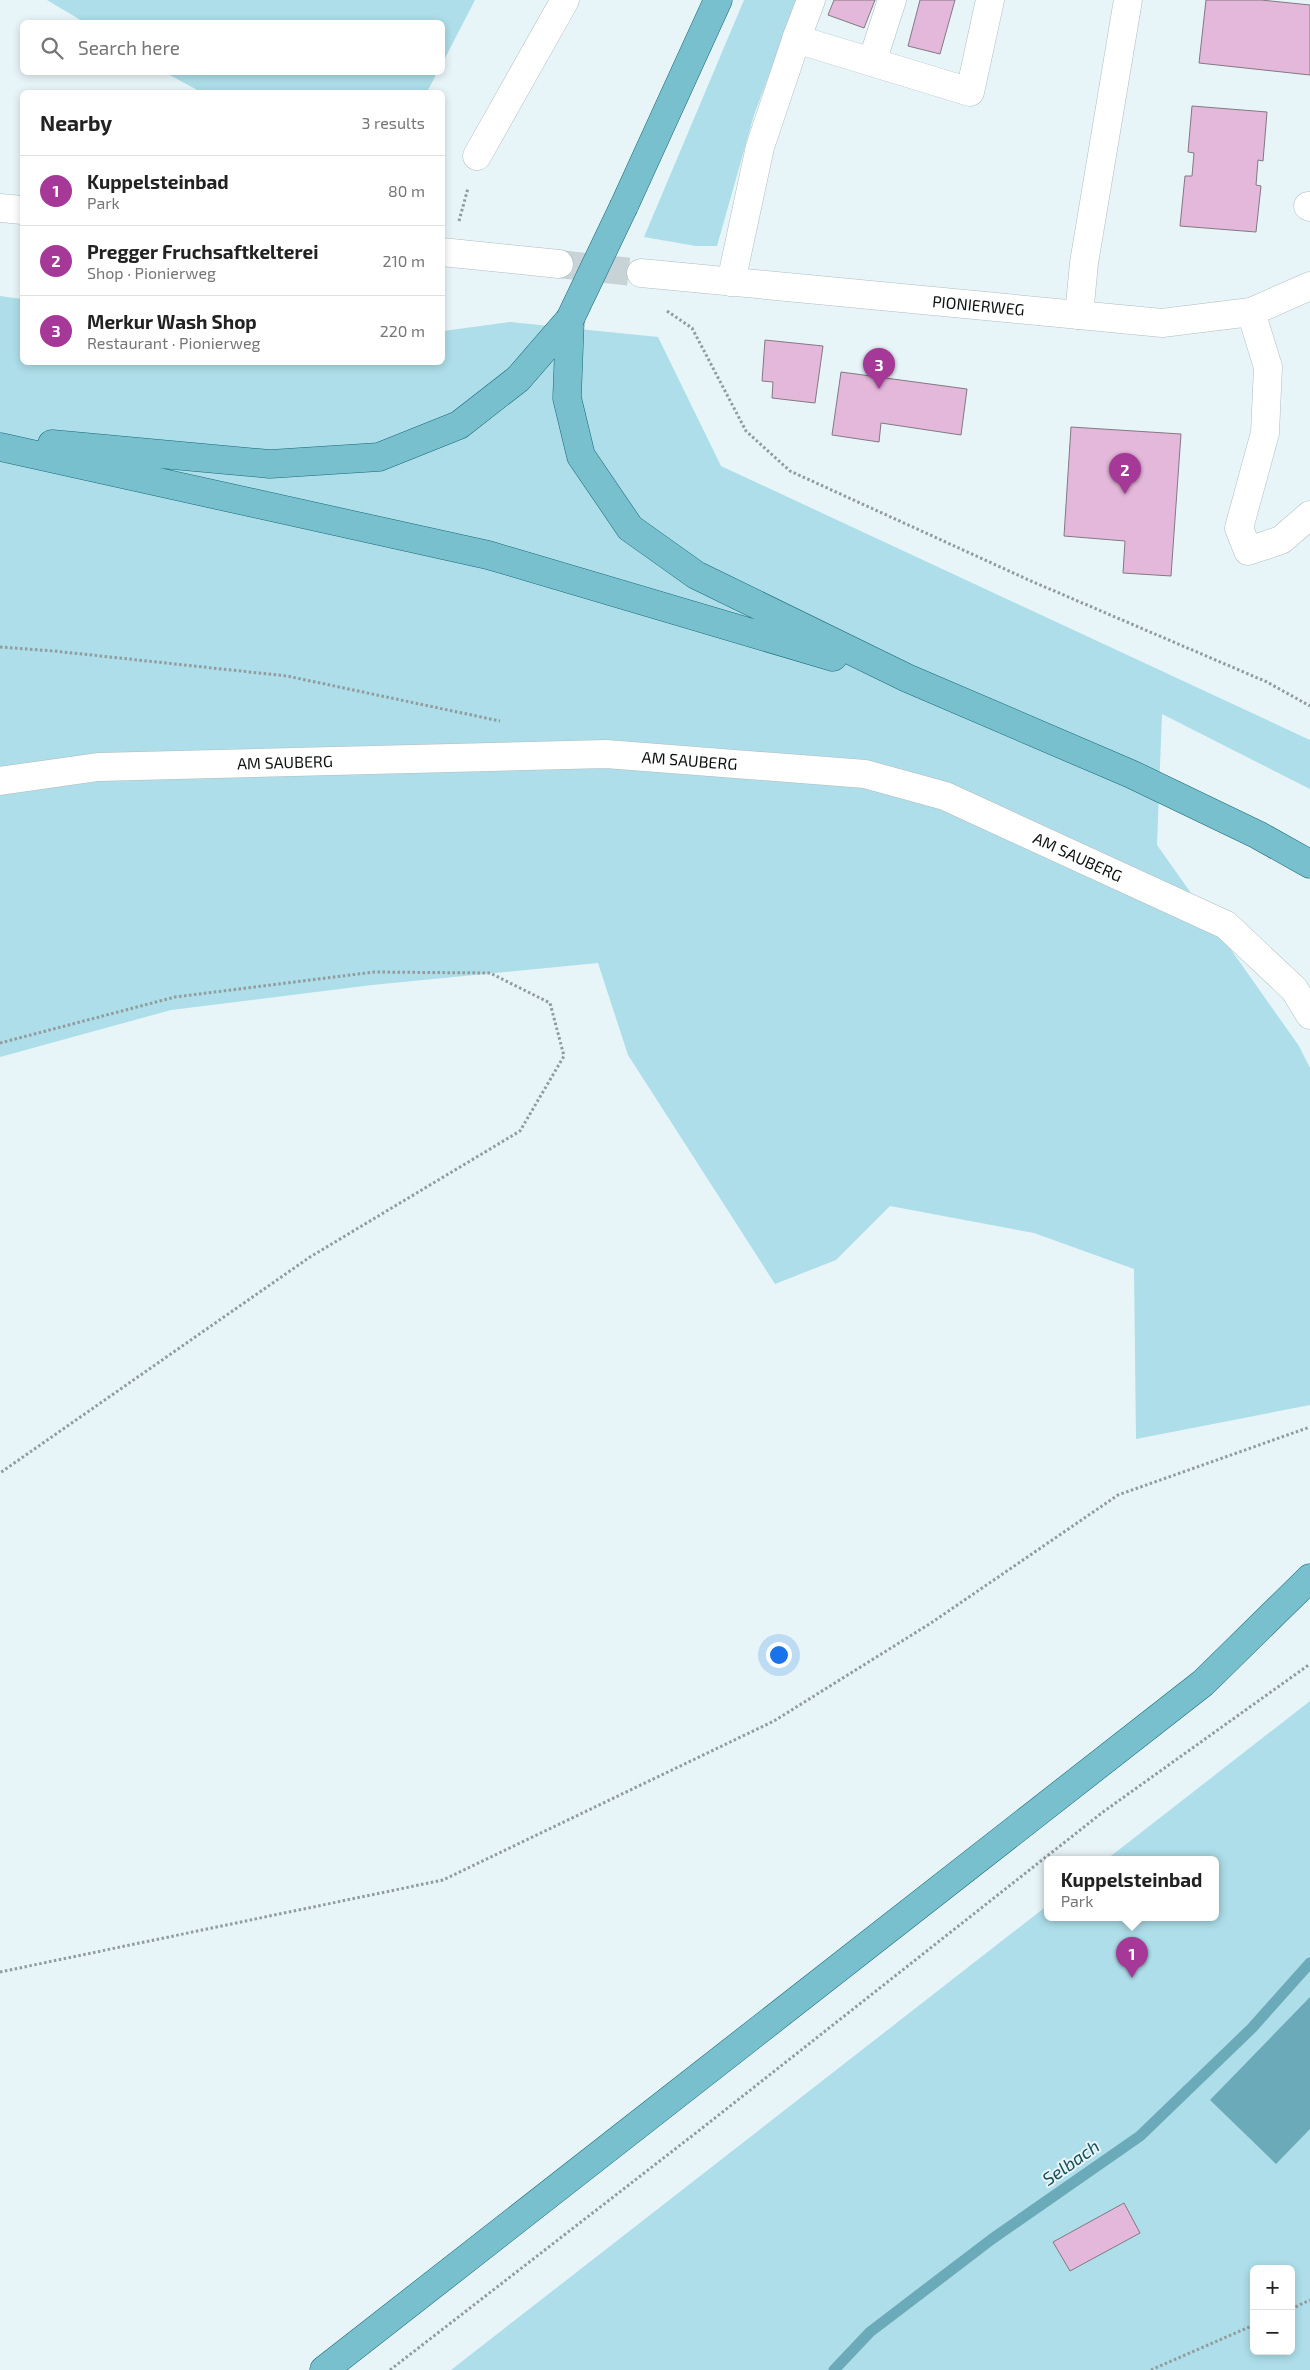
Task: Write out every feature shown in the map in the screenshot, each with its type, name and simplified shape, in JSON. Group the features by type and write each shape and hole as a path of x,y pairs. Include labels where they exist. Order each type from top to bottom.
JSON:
{"main road":[{"path":"0,439 270,464 379,457 458,425 518,379 570,319 718,0"},
{"path":"570,319 567,398 581,456 630,528 696,575 907,678 1131,774 1258,835 1310,864"},
{"path":"0,447 488,555 907,678"},
{"path":"324,2370 1203,1683 1310,1578"}],"street":[{"path":"477,156 565,0"},
{"path":"731,282 760,148 811,0"},
{"path":"872,62 892,0"},
{"path":"796,39 970,92 990,0"},
{"path":"1079,315 1084,263 1128,0"},
{"path":"0,208 20,210"},
{"path":"446,253 559,264"},
{"name":"PIONIERWEG","path":"641,272 1162,322 1251,312 1310,286"},
{"path":"1251,312 1268,367 1267,395 1264,434 1239,528 1248,551 1281,540 1310,516"},
{"name":"AM SAUBERG","path":"0,781 98,767 606,754 865,774 945,796 1226,925 1294,989 1310,1015"}],"path":[{"path":"446,253 477,156"},
{"path":"661,306 692,328 746,431 790,471 1032,581 1267,682 1310,706"},
{"path":"0,647 287,676 507,722"},
{"path":"0,1042 175,997 374,972 480,973 490,974 550,1003 564,1056 520,1131 310,1257 0,1473"},
{"path":"0,1972 443,1880 774,1721 931,1623 1118,1495 1310,1427"},
{"path":"1048,1856 1104,1812 1310,1664"},
{"path":"390,2370 709,2123 1044,1859"},
{"path":"1295,2307 1310,2300"},
{"path":"1150,2370 1250,2327"}],"shaded area":[{"path":"47,0 475,0 445,58 445,20 81,20"},
{"path":"744,0 797,0 754,115 717,246 696,246 644,237"},
{"path":"170,75 436,75 428,90 197,90"},
{"path":"0,296 20,299 20,365 445,365 445,331 510,322 658,337 721,466 1310,740 1310,789 1162,714 1157,845 1299,1046 1310,1068 1310,1405 1136,1439 1134,1269 1034,1233 890,1206 836,1260 775,1284 628,1055 598,963 372,985 171,1010 0,1057"},
{"path":"1310,1701 1310,2370 451,2370 1044,1908 1044,1921 1219,1921 1219,1856 1111,1856"},
{"path":"1310,1997 1310,2129 1276,2164 1210,2100"}],"building":[{"path":"834,0 875,0 864,28 828,15"},
{"path":"920,0 955,0 940,54 908,46"},
{"path":"1206,0 1261,0 1310,5 1310,75 1199,63"},
{"path":"1192,106 1267,112 1263,161 1258,160 1256,185 1261,186 1256,232 1180,226 1185,176 1192,176 1194,153 1188,152"},
{"path":"765,340 823,346 815,403 772,398 773,382 762,381"},
{"path":"841,372 967,389 961,435 881,423 879,442 832,435"},
{"path":"1071,427 1181,434 1171,576 1123,573 1125,541 1064,536"},
{"path":"1124,2203 1140,2233 1070,2271 1053,2242"}],"waterway":[{"name":"Selbach","path":"834,2370 870,2332 992,2239 1140,2136 1252,2028 1310,1963"}],"tunnel":[{"path":"559,264 641,273"}],"place":[{"name":"Merkur Wash Shop","path":"879,389"},
{"name":"Pregger Fruchsaftkelterei","path":"1125,494"},
{"name":"Kuppelsteinbad","path":"1132,1978"}]}
